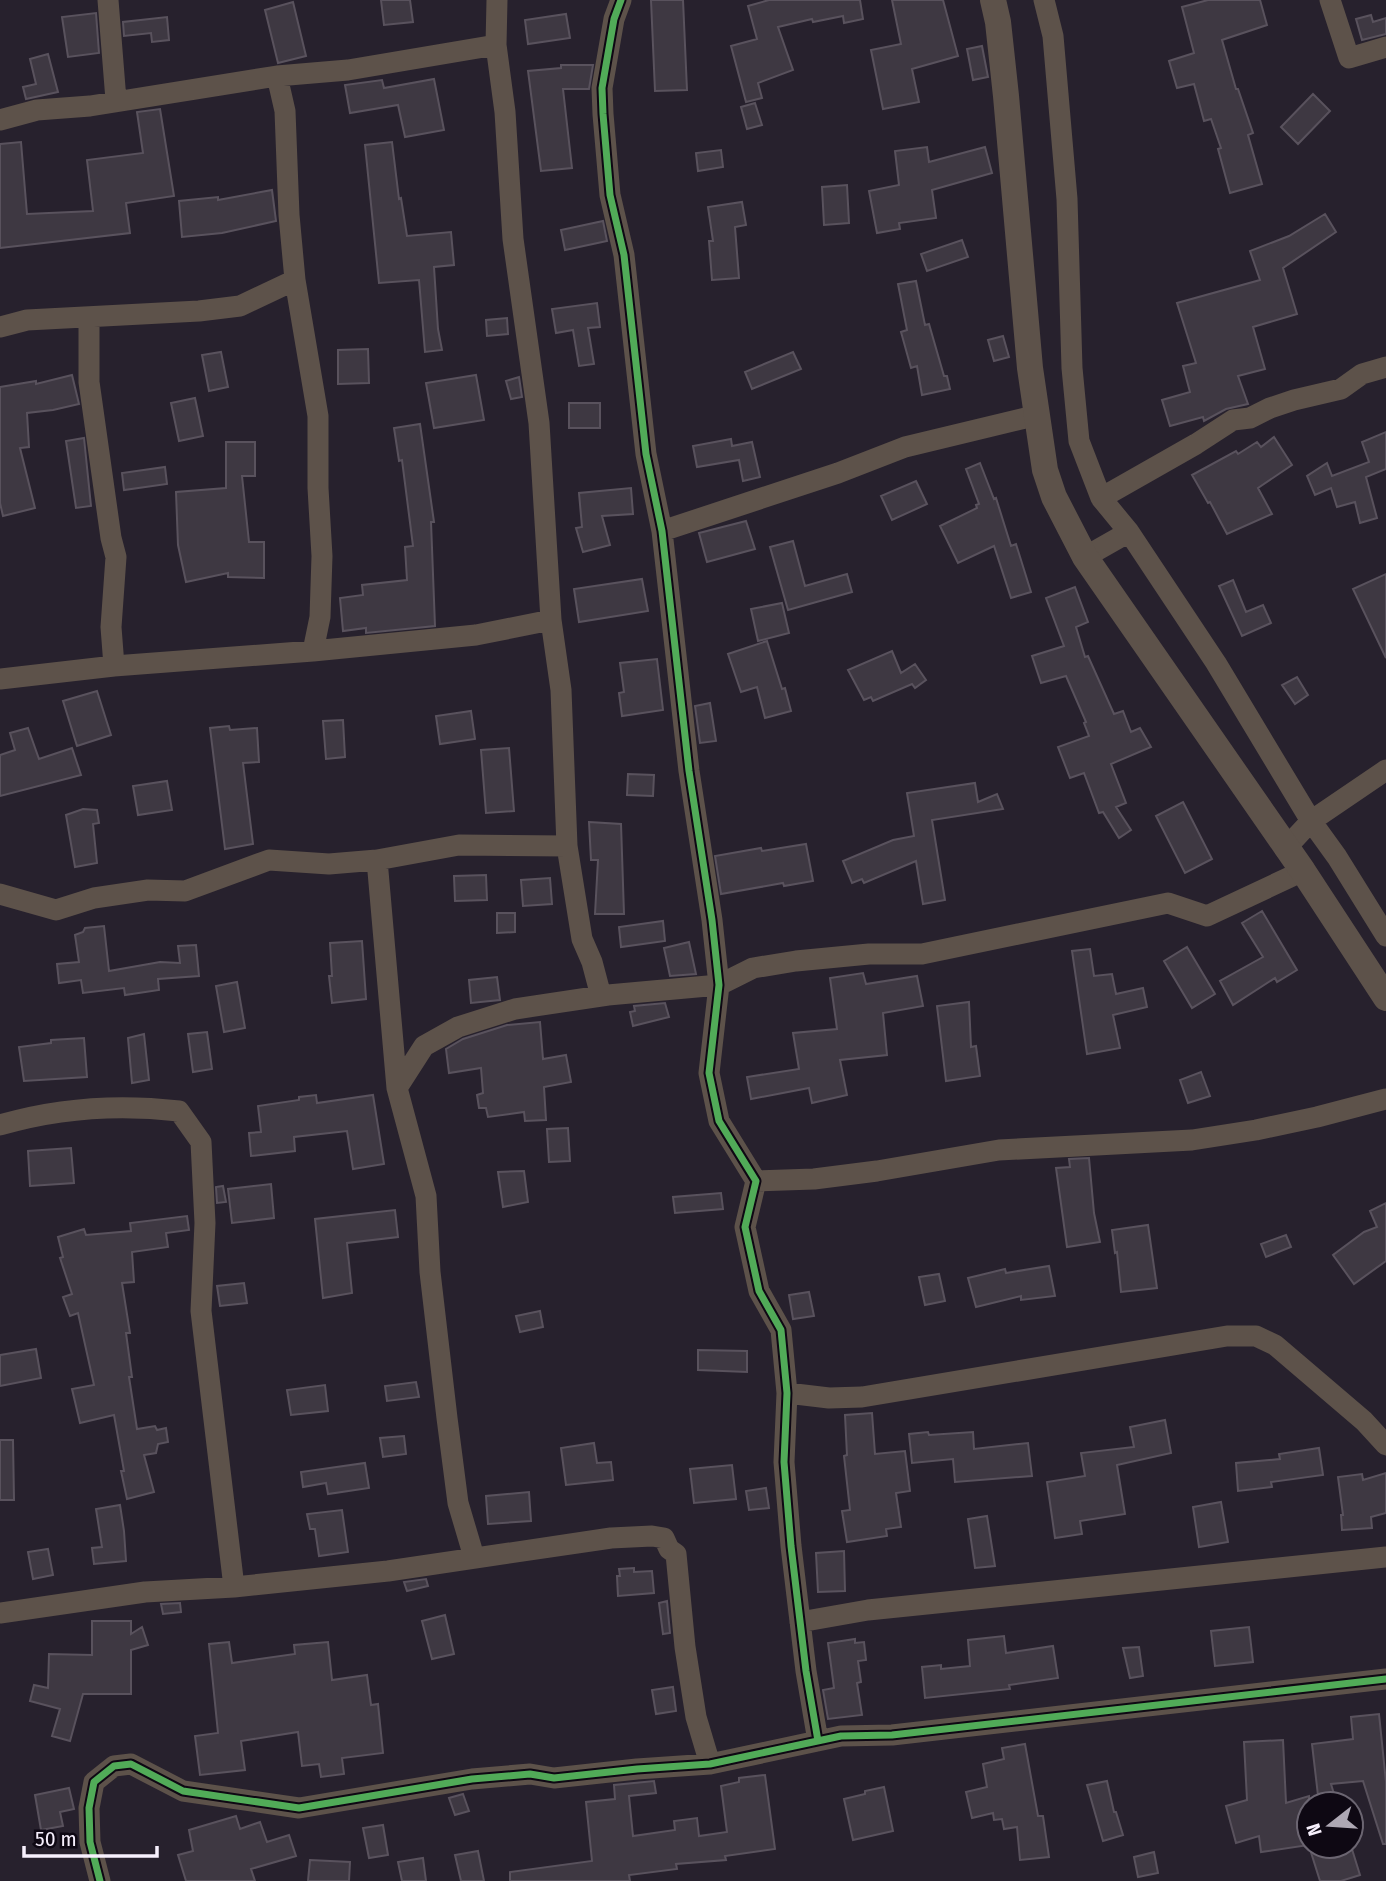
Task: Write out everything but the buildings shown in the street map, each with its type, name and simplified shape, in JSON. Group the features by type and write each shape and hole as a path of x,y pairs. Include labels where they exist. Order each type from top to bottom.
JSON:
{"street":[{"path":"108,0 116,100"},
{"path":"497,0 496,45 505,112 513,239 539,423 551,620 561,690 567,846 582,939 592,962 601,996"},
{"path":"621,0 614,19 602,88 603,114 610,195 624,255 646,454 662,531 689,771 712,920 719,985 709,1073 719,1121 757,1181 745,1227 759,1291 781,1331 788,1393 784,1462 800,1622 818,1741"},
{"path":"993,0 1001,47 1030,368 1045,470 1054,497 1085,557 1303,872 1386,998"},
{"path":"1044,0 1053,36 1067,199 1072,368 1079,441 1101,498 1129,532 1216,663 1311,821 1337,857 1386,936"},
{"path":"1330,0 1349,58 1386,47"},
{"path":"0,120 37,110 90,106 277,76 348,70 496,45"},
{"path":"277,76 285,111 289,215 295,280 318,416 322,556 320,617 313,651"},
{"path":"0,327 27,320 240,306 295,280"},
{"path":"89,318 89,382 116,557 111,627 114,666"},
{"path":"1101,498 1233,420 1250,418 1294,400 1341,389 1362,373 1386,367"},
{"path":"662,531 838,473 905,447 1038,415"},
{"path":"1085,557 1129,532"},
{"path":"0,679 114,666 476,635 551,620"},
{"path":"1285,849 1311,821 1386,770"},
{"path":"0,894 56,910 94,898 148,890 185,891 269,860 329,864 377,860 459,845 567,846"},
{"path":"377,860 397,1088 426,1196 430,1272 458,1503 474,1557"},
{"path":"397,1088 424,1046 458,1027 515,1009 601,996 719,985 753,968 796,961 869,954 922,954 1168,903 1207,916 1303,872"},
{"path":"757,1181 877,1171 999,1150 1192,1140 1317,1117 1386,1099"},
{"path":"0,1125 51,1114 112,1107 147,1107 179,1111 201,1142 205,1223 201,1311 234,1587"},
{"path":"788,1393 829,1398 862,1397 1227,1336 1256,1336 1275,1345 1364,1421 1386,1445"},
{"path":"0,1613 145,1592 234,1587 388,1571 611,1538 664,1538 669,1549 676,1554 694,1706 710,1764"},
{"path":"800,1622 868,1610 1386,1557"},
{"path":"100,1881 90,1842 89,1808 94,1782 114,1766 131,1764 183,1791 299,1808 472,1779 530,1774 554,1778 710,1764 841,1736 892,1735 1386,1678"}],"cycle path":[{"path":"621,0 614,19 602,88 603,114 610,195 624,255 646,454 662,531 689,771 712,920 719,985 709,1073 719,1121 756,1181 745,1227 759,1291 781,1330 787,1393 784,1462 791,1546 806,1671 818,1741"},
{"path":"100,1881 90,1842 89,1808 94,1782 114,1766 131,1764 183,1791 299,1808 472,1779 530,1774 554,1778 710,1764 841,1736 892,1735 1386,1679"}]}
